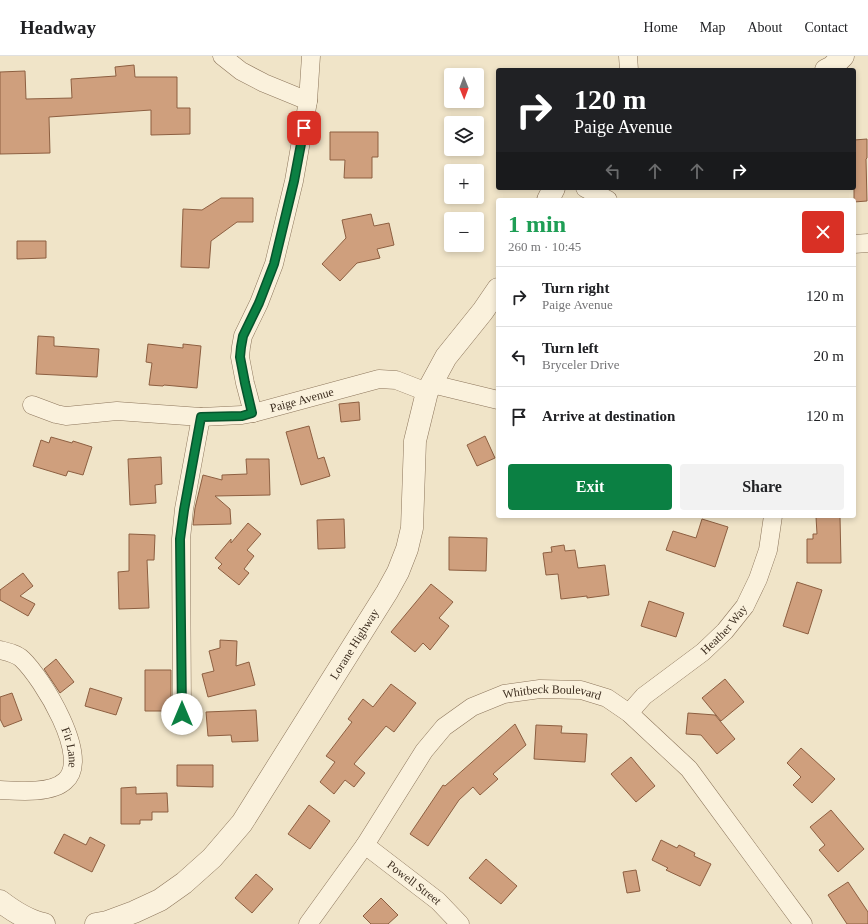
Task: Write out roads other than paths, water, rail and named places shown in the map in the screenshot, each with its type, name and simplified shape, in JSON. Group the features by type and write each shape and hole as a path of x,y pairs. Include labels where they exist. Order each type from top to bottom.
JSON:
{"street":[{"path":"222,56 241,71 257,80 308,101"},
{"path":"252,413 240,357 241,347 243,336 259,303 274,264 295,174 308,101 311,56"},
{"path":"628,56 629,68"},
{"path":"830,68 843,56"},
{"path":"589,190 604,198"},
{"path":"856,244 868,243"},
{"name":"Lorane Highway","path":"96,924 107,922 134,912 160,900 184,883 212,858 242,823 387,592 398,572 405,554 412,528 415,441 429,388 446,357 483,311 496,292"},
{"name":"Paige Avenue","path":"32,405 66,416 117,411 201,417 242,416 379,379 396,380 429,388 496,400"},
{"path":"182,714 180,539 201,417"},
{"name":"Heather Way","path":"629,713 644,696 703,652 725,631 745,606 758,579 768,550 773,518"},
{"name":"Fir Lane","path":"0,650 21,658 32,670 61,717 71,743 73,761 69,777 64,782 51,788 31,791 0,790"},
{"name":"Whitbeck Boulevard","path":"308,924 365,845 424,751 444,727 472,707 504,694 540,689 581,690 606,698 629,713 688,769 803,924"},
{"name":"Powell Street","path":"365,845 438,901 460,924"},
{"path":"0,901 10,909 38,923 44,924"}]}
